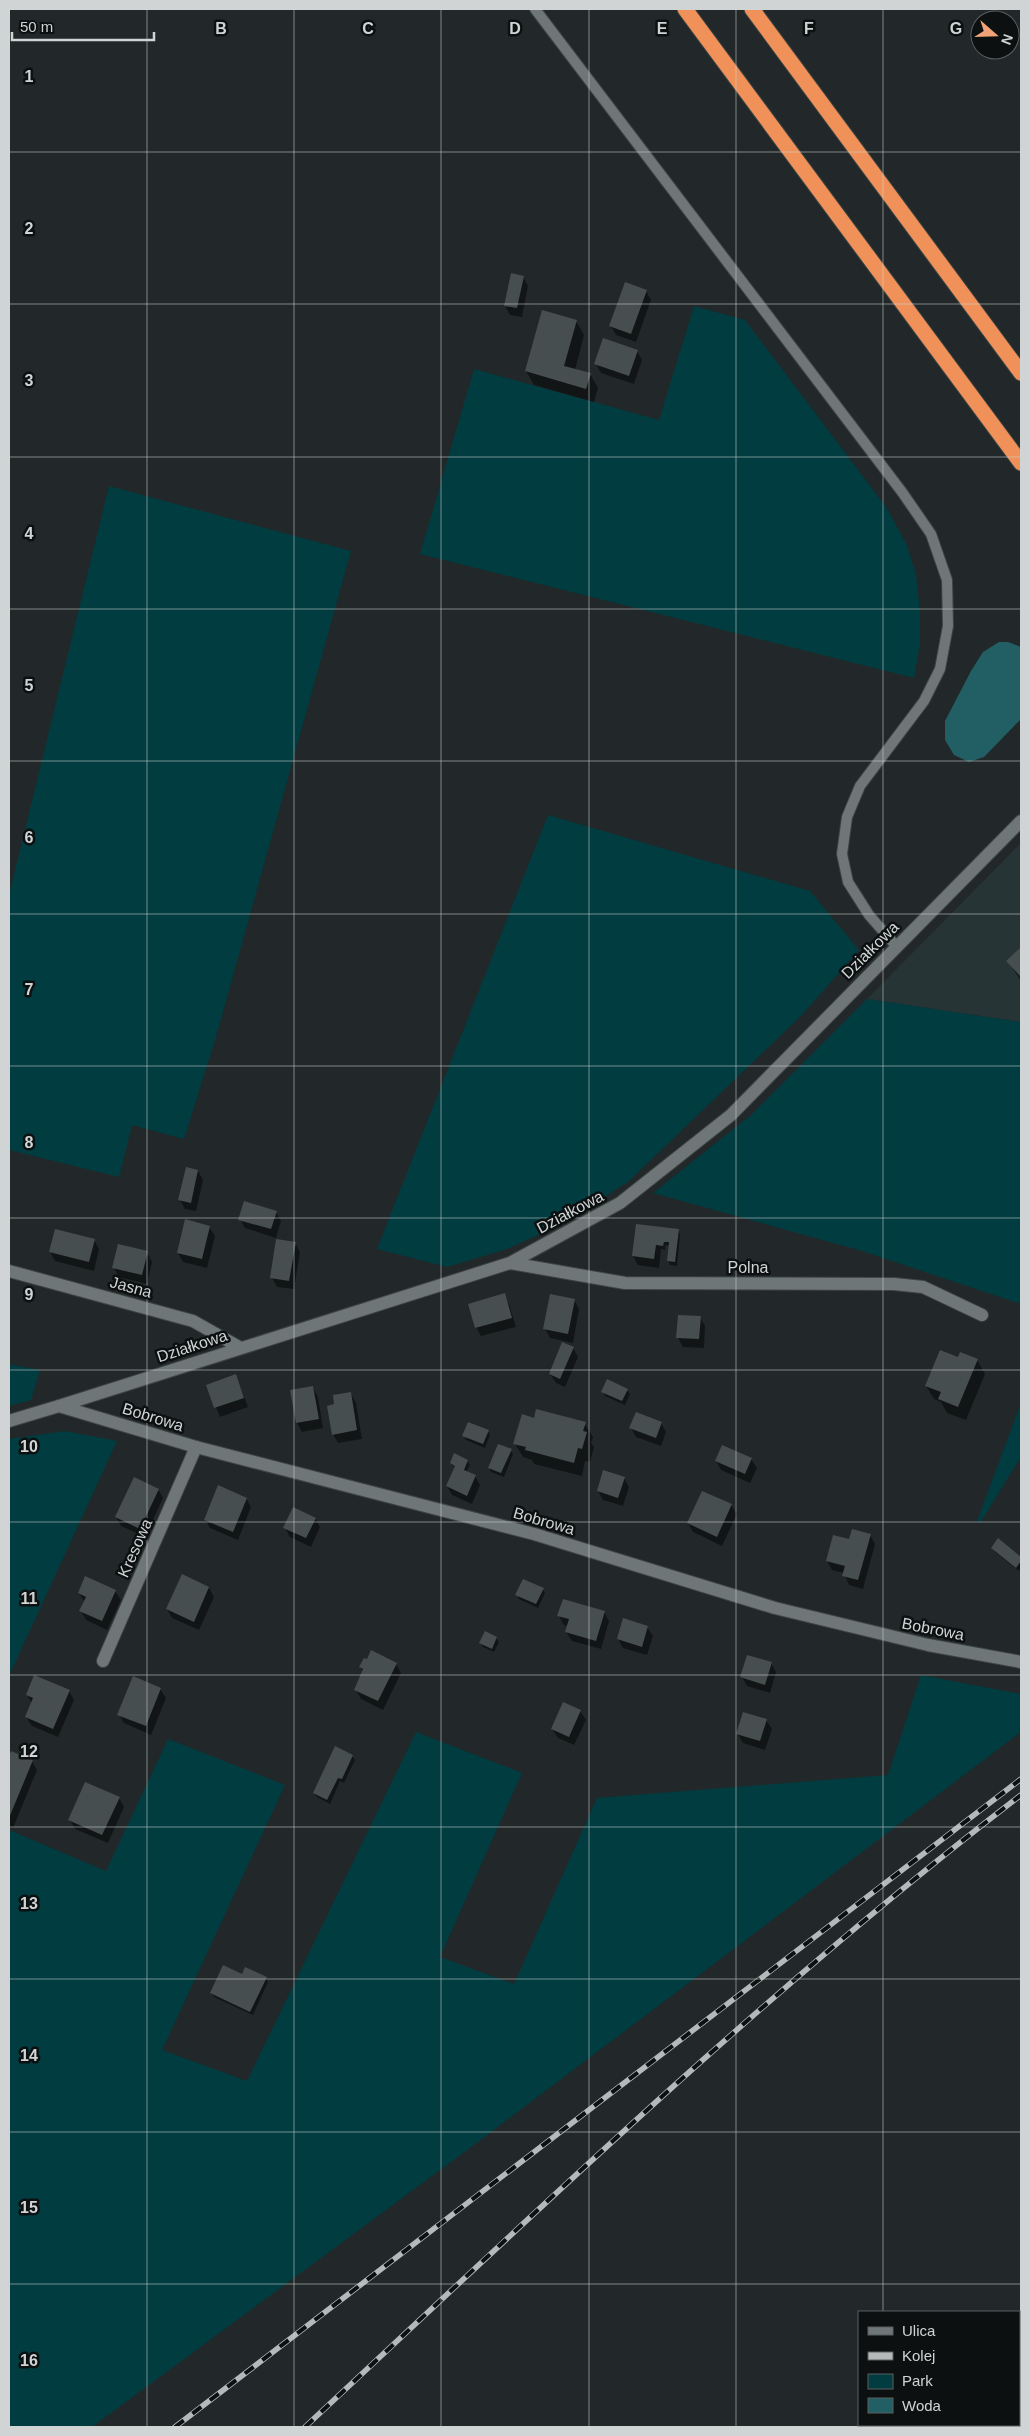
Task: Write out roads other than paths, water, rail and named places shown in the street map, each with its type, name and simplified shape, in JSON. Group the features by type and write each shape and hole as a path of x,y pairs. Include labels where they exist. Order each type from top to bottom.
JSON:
{"highway":[{"path":"685,9 1021,464"},
{"path":"752,9 1021,373"}],"street":[{"name":"Działkowa","path":"9,1421 510,1262 620,1203 731,1115 1021,821"},
{"name":"Polna","path":"510,1262 625,1283 894,1284 924,1287 955,1300 982,1315"},
{"name":"Jasna","path":"9,1271 193,1321 239,1347"},
{"name":"Bobrowa","path":"59,1406 196,1447 534,1534 775,1608 928,1646 1021,1662"},
{"name":"Kresowa","path":"103,1661 196,1447"}],"lane":[{"path":"535,9 902,492 930,534 946,580 948,626 940,670 924,701 860,786 847,817 842,854 848,882 869,915 896,946"}],"water":[{"path":"999,642 1008,642 1021,647 1021,719 984,757 969,762 954,755 945,740 945,721 983,652"}],"railway":[{"path":"175,2427 1021,1779"},
{"path":"305,2427 567,2183 745,2023 835,1945 1021,1795"}]}
